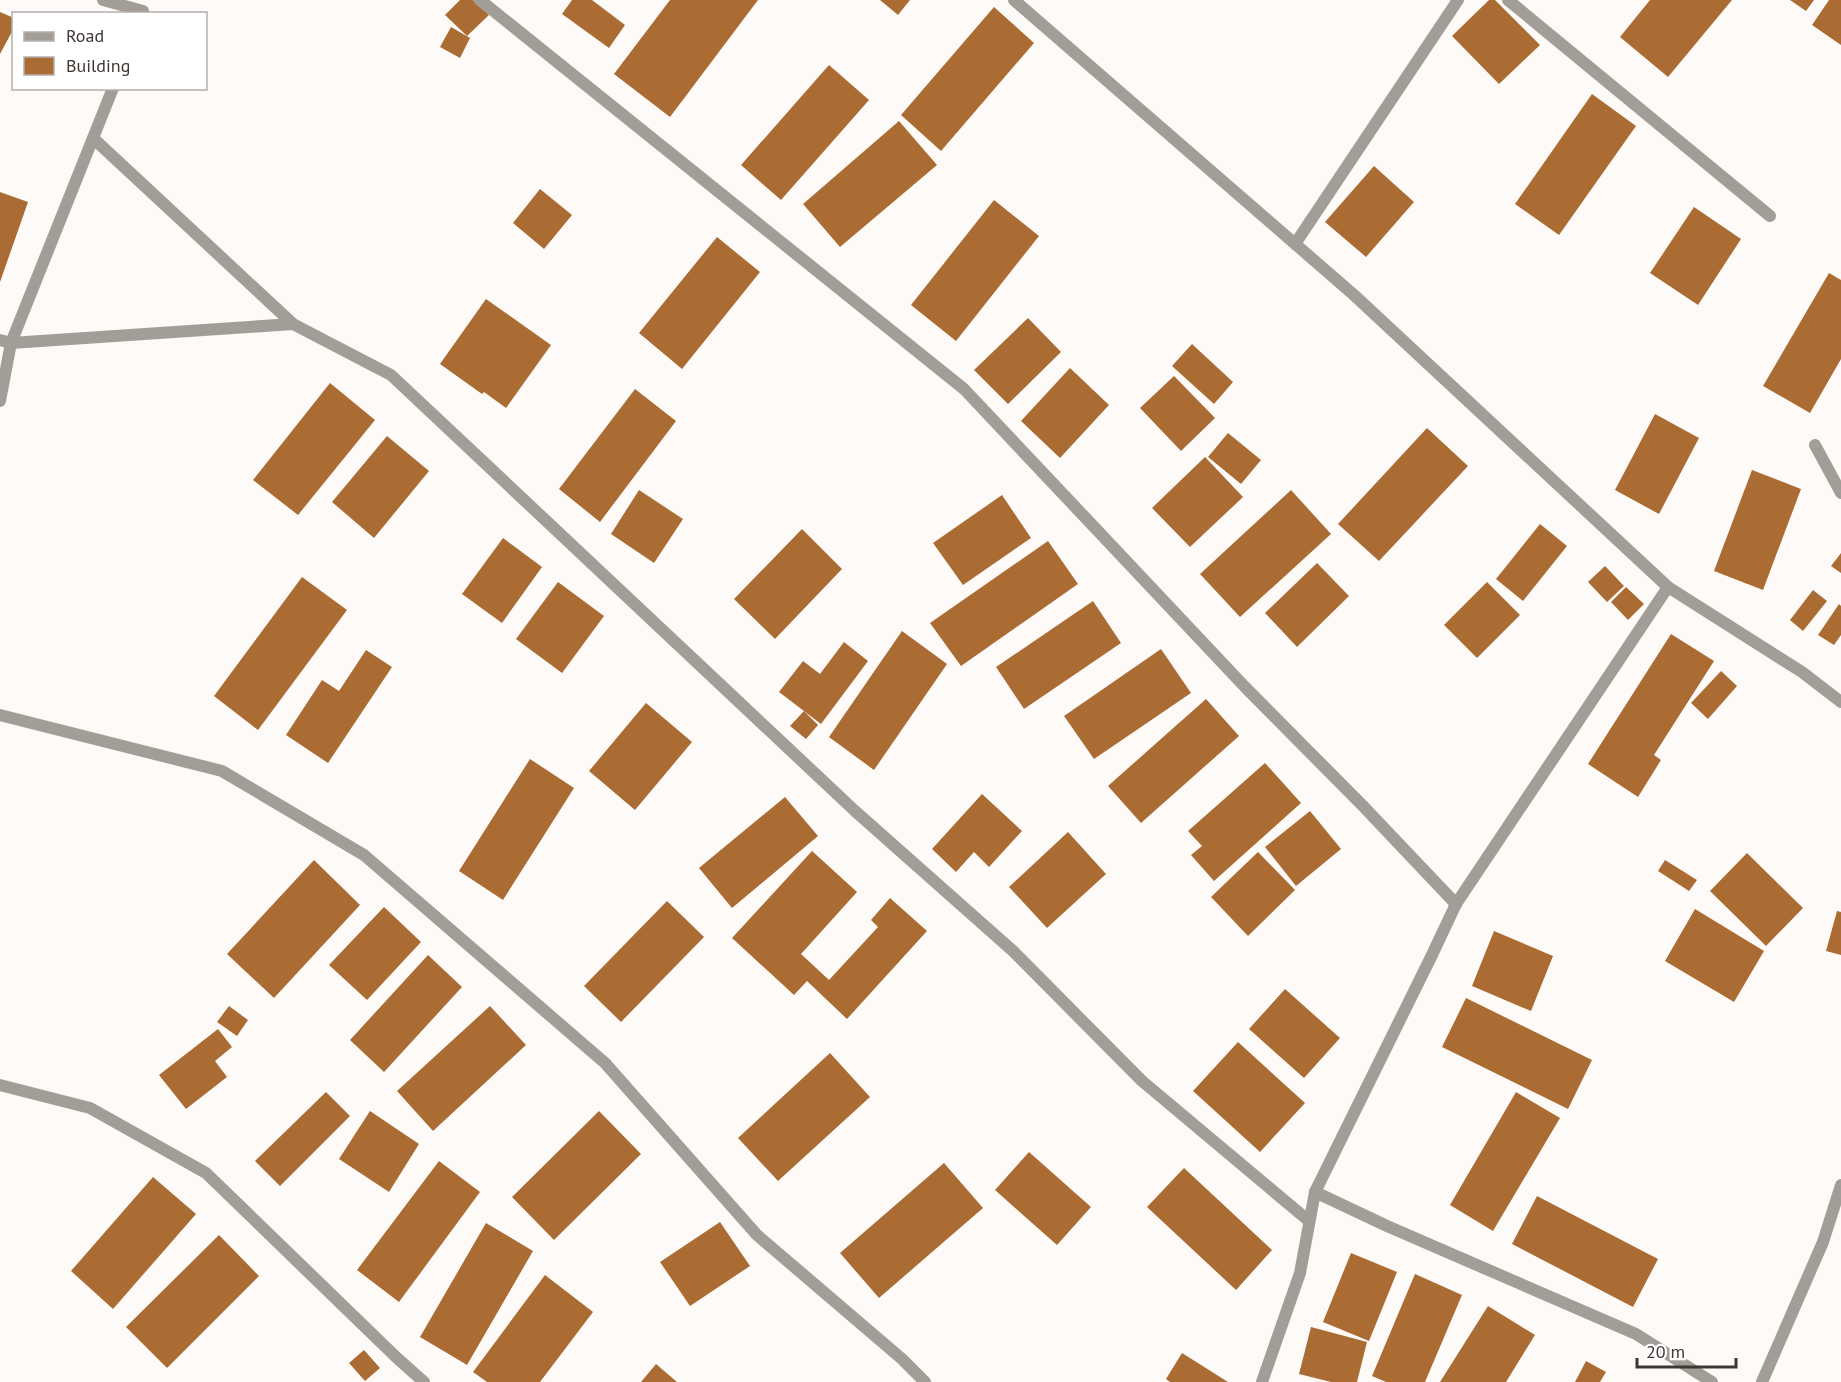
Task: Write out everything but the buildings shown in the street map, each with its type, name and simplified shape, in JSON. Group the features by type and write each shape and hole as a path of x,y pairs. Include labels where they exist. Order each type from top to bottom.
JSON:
{"street":[{"path":"104,0 144,8"},
{"path":"480,0 964,389 1245,687 1364,806 1456,904"},
{"path":"1014,0 1354,296 1668,588 1802,672 1841,702"},
{"path":"1295,244 1458,0"},
{"path":"1508,0 1770,216"},
{"path":"0,401 6,342 94,139 112,90"},
{"path":"94,139 292,324 391,375 855,812 1013,951 1142,1081 1309,1221"},
{"path":"6,342 292,324"},
{"path":"1815,445 1841,493"},
{"path":"1262,1382 1300,1273 1315,1192 1456,904 1668,588"},
{"path":"0,715 222,771 364,855 605,1063 757,1235 903,1359 925,1382"},
{"path":"0,1085 90,1108 206,1173 396,1358 424,1382"},
{"path":"1762,1382 1823,1242 1841,1185"},
{"path":"1315,1192 1387,1226 1636,1334 1712,1382"}]}
